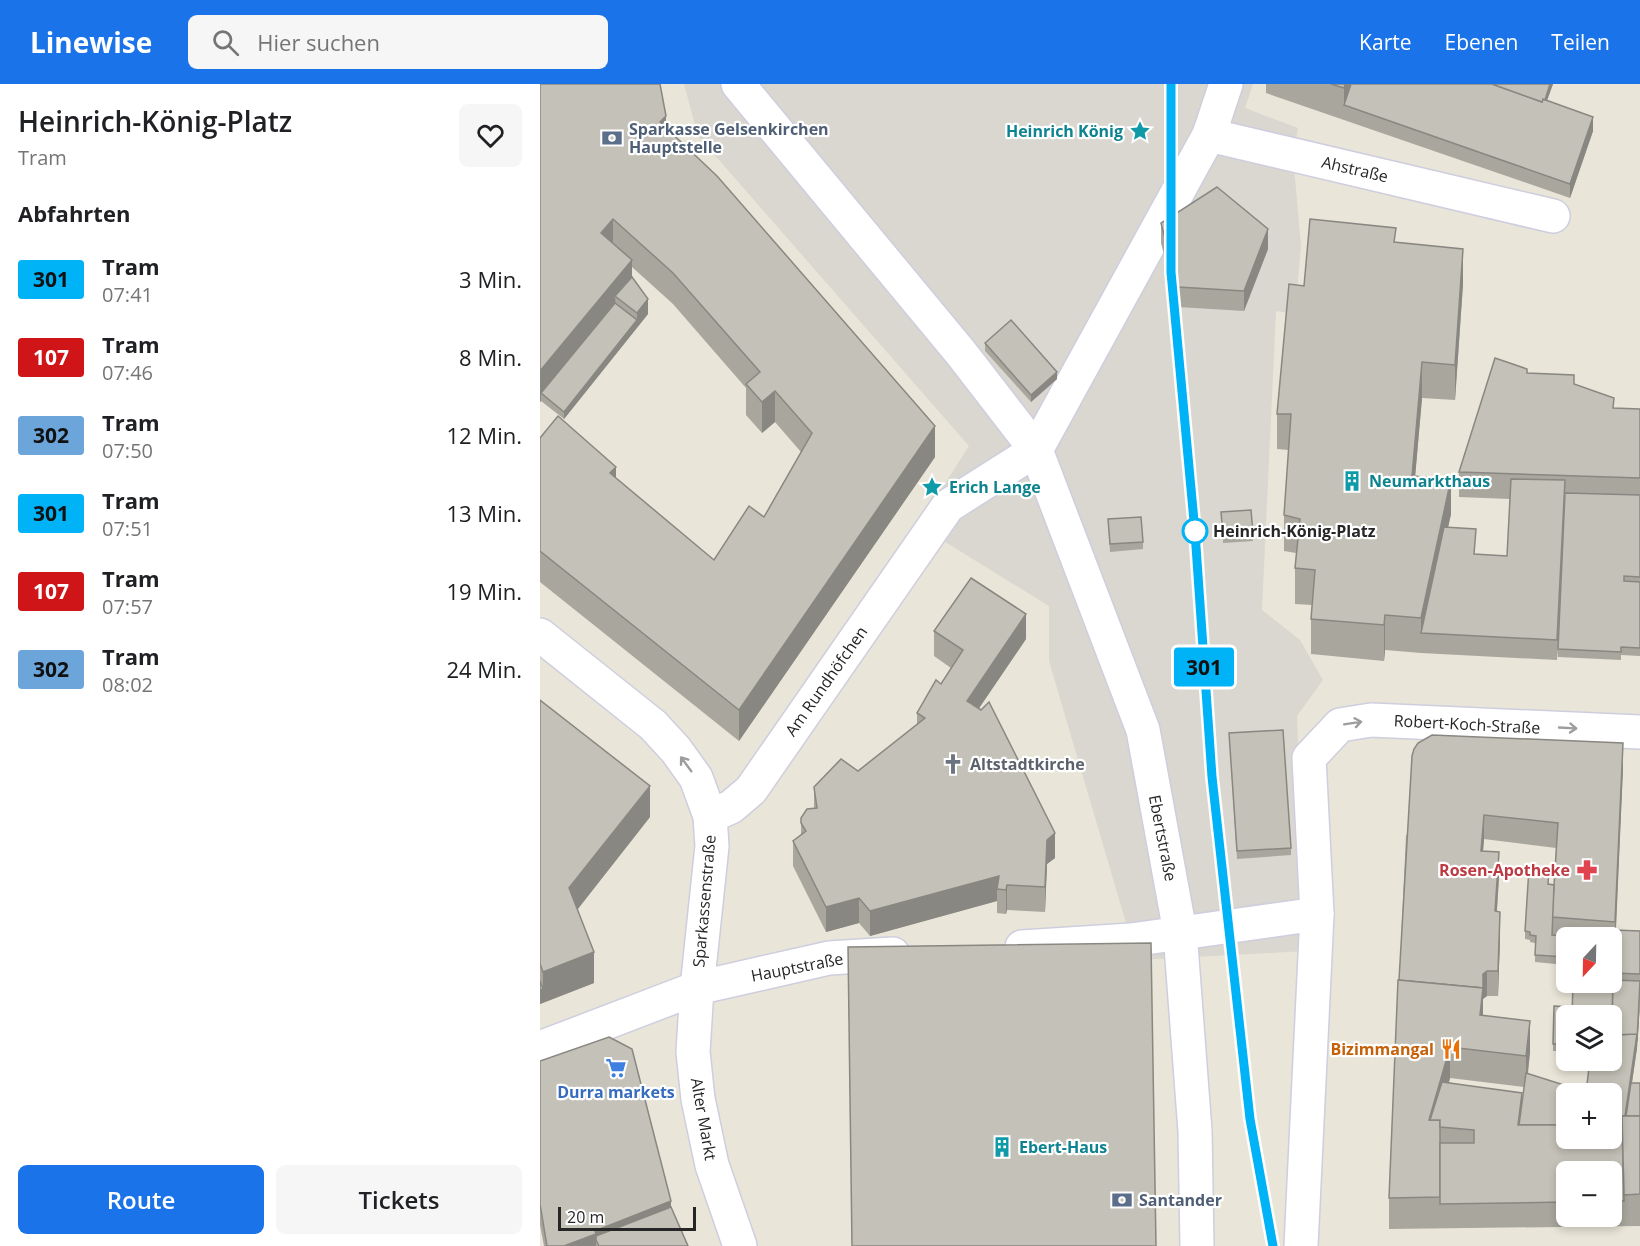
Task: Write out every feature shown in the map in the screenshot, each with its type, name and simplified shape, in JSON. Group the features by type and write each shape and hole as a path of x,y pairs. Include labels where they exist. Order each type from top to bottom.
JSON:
{"street":[{"name":"Ebertstraße","path":"738,84 961,354 1036,450 1143,730 1180,932 1195,1131 1197,1246"},
{"path":"1036,450 1209,135 1226,84"},
{"name":"Ahstraße","path":"1209,135 1552,216"},
{"name":"Am Rundhöfchen","path":"710,816 731,807 751,790 948,506 1036,450"},
{"name":"Sparkassenstraße","path":"540,635 652,726 676,750 696,778 710,816 712,846 697,988"},
{"name":"Robert-Koch-Straße","path":"1317,914 1308,758 1341,725 1371,720 1640,732"},
{"path":"991,949 1131,940 1317,914 1300,1246"},
{"name":"Hauptstraße","path":"540,1048 697,988 829,958 922,953"},
{"name":"Alter Markt","path":"697,988 693,1052 698,1098 712,1165 740,1246"}],"shaded area":[{"name":"Heinrich-König-Platz","path":"684,84 1253,84 1245,108 1298,128 1293,155 1301,246 1295,314 1276,311 1262,610 1300,640 1323,680 1297,716 1305,951 1139,960 1131,940 1049,661 1049,606 929,532 917,527 969,446 698,136"}],"building":[{"path":"540,84 660,84 666,116 660,122 717,176 935,426 739,710 540,551 540,438 558,416 616,467 610,473 714,560 749,506 764,517 812,433 775,391 762,402 746,384 760,372 673,273 613,219 601,233 632,260 540,371"},
{"path":"1331,84 1345,84 1344,88"},
{"path":"1351,84 1492,84 1593,117 1570,184 1344,105"},
{"path":"1492,84 1550,84 1545,100 1543,99 1542,102"},
{"path":"1217,187 1268,229 1244,291 1178,287 1161,223"},
{"name":"Neumarkthaus","path":"1310,219 1396,228 1394,242 1463,249 1455,365 1422,362 1412,476 1451,479 1421,618 1385,615 1384,625 1311,619 1315,570 1295,568 1300,519 1284,515 1291,414 1277,414 1289,284 1304,286"},
{"path":"632,277 648,299 637,313 615,296"},
{"path":"615,303 637,320 564,412 541,393"},
{"path":"1011,320 1057,372 1031,395 985,343"},
{"path":"1495,358 1527,369 1527,373 1574,375 1574,384 1614,398 1613,408 1640,409 1640,478 1459,472"},
{"path":"1511,479 1565,480 1557,640 1421,633 1444,527 1476,529 1474,554 1507,556"},
{"path":"1565,493 1640,495 1640,577 1624,576 1624,581 1640,582 1640,648 1621,647 1621,652 1558,649"},
{"path":"1251,510 1253,533 1223,535 1221,512"},
{"path":"1141,517 1143,542 1110,544 1108,519"},
{"name":"Altstadtkirche","path":"971,578 1026,614 967,701 981,710 989,702 1055,833 1047,840 1045,887 1007,885 1006,890 997,889 999,876 870,911 859,898 826,907 793,841 806,831 801,818 807,809 817,808 814,787 841,759 858,771 925,718 917,713 936,680 941,684 963,650 934,631"},
{"path":"540,700 650,786 569,888 594,952 543,972 540,964"},
{"path":"1283,730 1291,848 1237,851 1229,733"},
{"path":"1432,735 1623,743 1615,922 1552,917 1558,823 1484,815 1481,851 1499,852 1495,911 1500,912 1498,971 1487,971 1483,974 1483,988 1399,980 1412,756 1418,743"},
{"path":"1529,868 1549,868 1548,884 1554,885 1552,935 1556,935 1556,956 1535,955 1536,936 1525,931"},
{"path":"1622,930 1640,931 1640,974 1622,973"},
{"name":"Ebert-Haus","path":"1151,943 1156,1246 852,1246 848,947"},
{"path":"1398,980 1483,988 1480,1015 1530,1021 1526,1056 1450,1047 1429,1120 1440,1120 1440,1197 1389,1198"},
{"path":"1622,980 1640,981 1637,1041 1637,1034 1622,1035 1622,1005 1613,1005 1613,993 1622,993"},
{"path":"1573,993 1613,993 1612,1005 1572,1005"},
{"path":"1554,1006 1556,1006 1556,1044 1553,1044"},
{"path":"1637,1034 1625,1116 1622,1116 1622,1083 1587,1083 1589,1071 1622,1071 1622,1035"},
{"path":"609,1037 632,1049 671,1201 595,1231 596,1234 564,1246 547,1246 540,1204 540,1061"},
{"path":"1526,1073 1558,1083 1556,1125 1519,1125"},
{"path":"1442,1082 1522,1093 1518,1125 1556,1125 1556,1149 1622,1149 1622,1125 1624,1201 1622,1201 1622,1161 1556,1161 1556,1202 1440,1204 1440,1143 1474,1143 1474,1130 1440,1127 1440,1120 1430,1120"},
{"path":"1631,1083 1640,1083 1640,1116 1626,1116"},
{"path":"1622,1116 1640,1116 1640,1194 1624,1195"},
{"path":"671,1207 688,1246 599,1246 596,1240 596,1236"}],"tram line":[{"name":"301","path":"1171,84 1171,272 1195,532 1212,777 1250,1119 1273,1246"}],"place":[{"name":"Heinrich König","path":"1140,131"},
{"name":"Sparkasse Gelsenkirchen Hauptstelle","path":"612,138"},
{"name":"Neumarkthaus","path":"1352,481"},
{"name":"Erich Lange","path":"932,487"},
{"name":"Heinrich-König-Platz","path":"1195,531"},
{"name":"Altstadtkirche","path":"953,764"},
{"name":"Rosen-Apotheke","path":"1587,870"},
{"name":"Bizimmangal","path":"1451,1049"},
{"name":"Durra markets","path":"616,1068"},
{"name":"Ebert-Haus","path":"1002,1147"},
{"name":"Santander","path":"1122,1200"}]}
